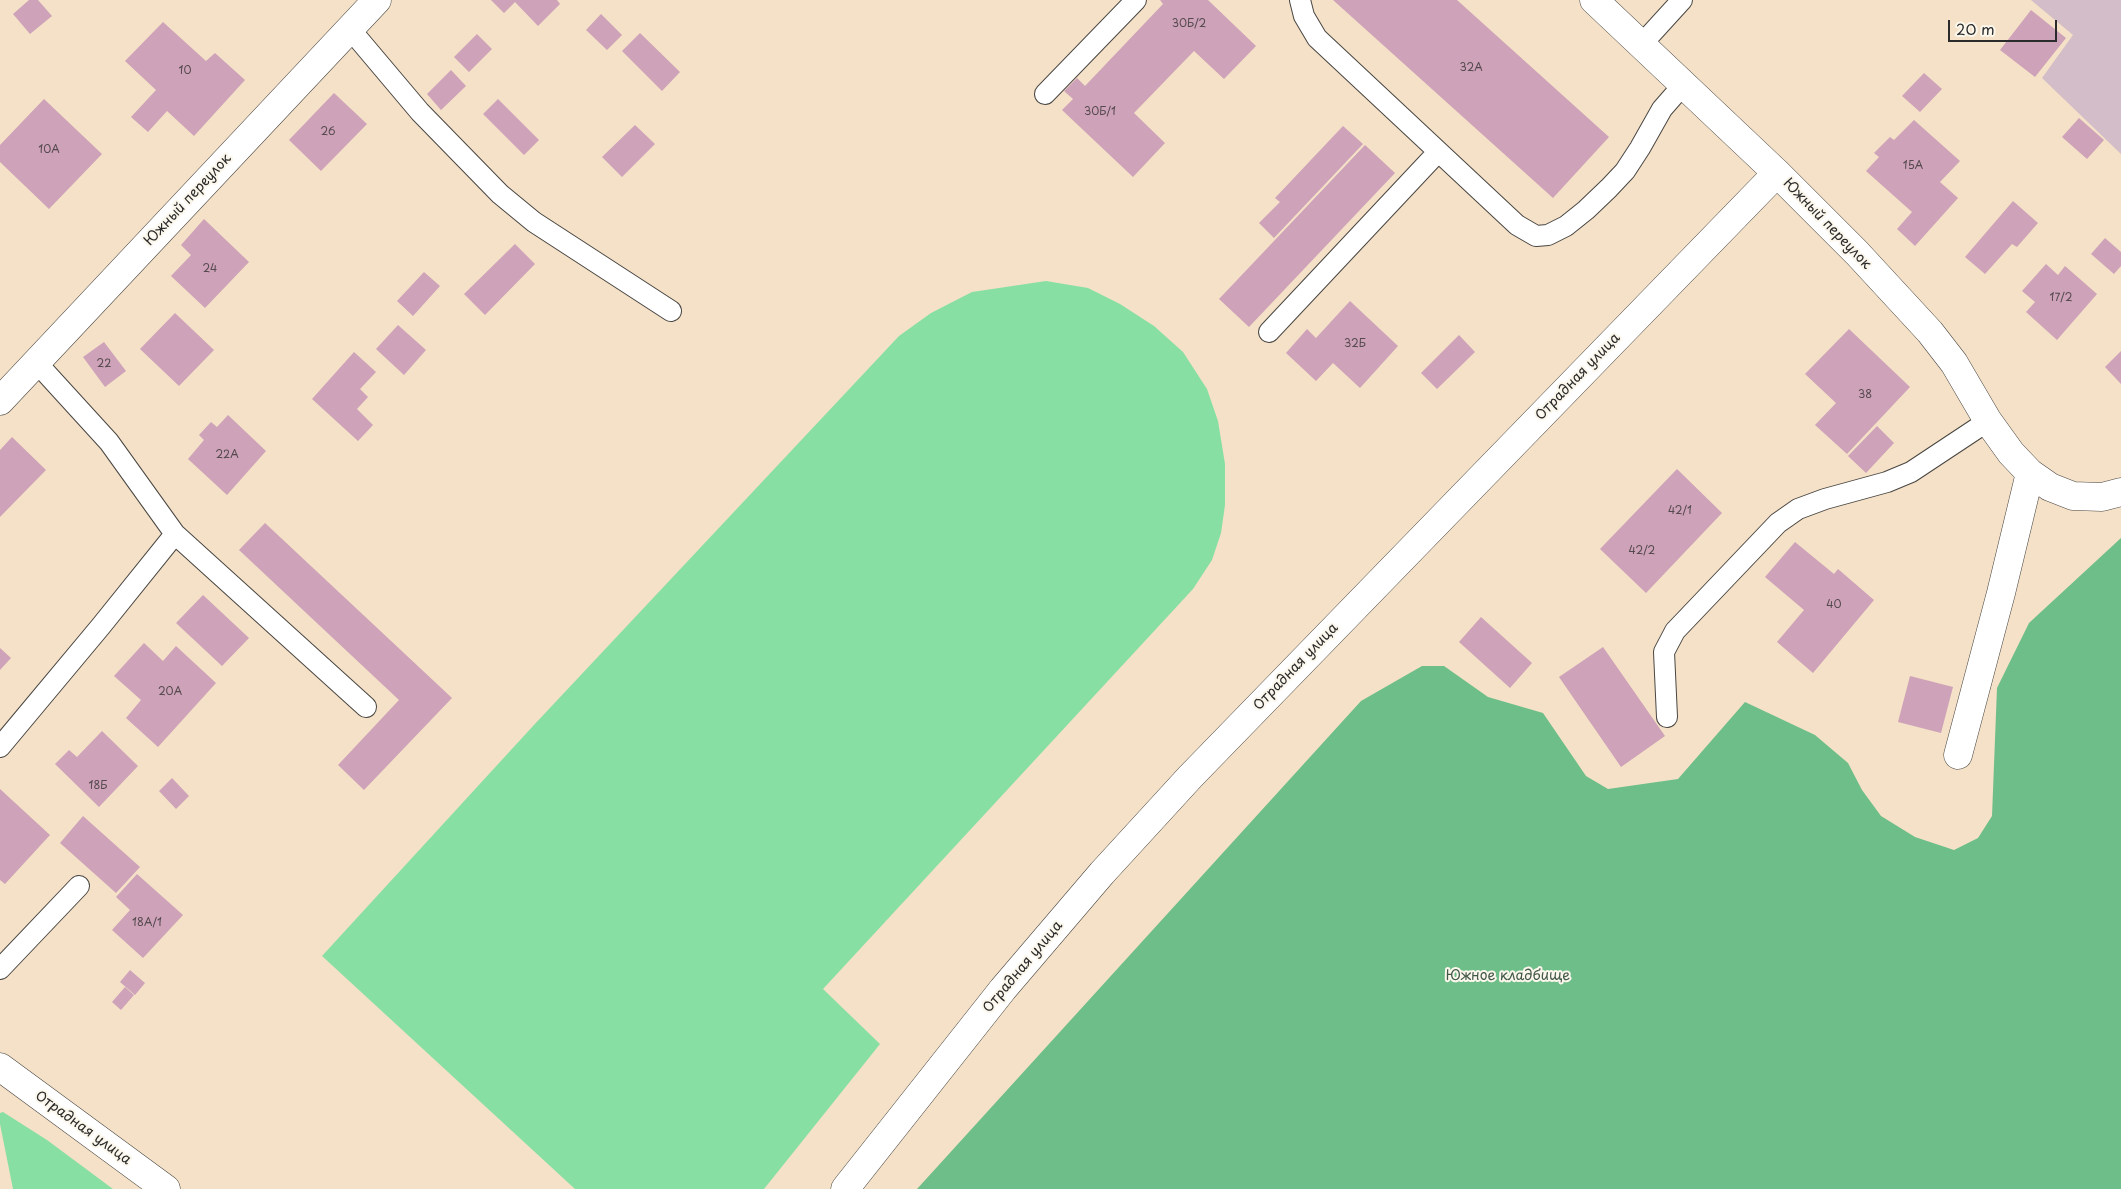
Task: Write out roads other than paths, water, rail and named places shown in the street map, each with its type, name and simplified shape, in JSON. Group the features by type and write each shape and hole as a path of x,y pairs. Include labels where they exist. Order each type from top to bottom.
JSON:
{"street":[{"name":"Южный переулок","path":"0,401 377,0"},
{"name":"Южный переулок","path":"1594,0 1777,173 1930,332 1954,363 1988,420 2011,452 2030,472 2050,487 2073,496 2102,497 2121,492"},
{"name":"Отрадная улица","path":"845,1189 1003,989 1102,873 1190,776 1777,173"},
{"path":"1958,755 2001,593 2030,472"},
{"name":"Отрадная улица","path":"0,1067 166,1189"}],"lane":[{"path":"1045,94 1136,0"},
{"path":"1300,0 1304,16 1317,38 1517,225 1536,236 1548,235 1566,226 1586,210 1624,171 1651,131 1662,109 1683,85"},
{"path":"1641,45 1682,0"},
{"path":"350,29 420,112 500,194 534,222 671,311"},
{"path":"1269,332 1438,152"},
{"path":"36,362 109,442 175,534 366,707"},
{"path":"1667,717 1664,652 1675,631 1778,523 1798,509 1886,482 1911,472 1988,420"},
{"path":"0,747 175,534"},
{"path":"0,970 79,886"}],"park label":[{"name":"Южное кладбище","path":"1508,976"}]}
